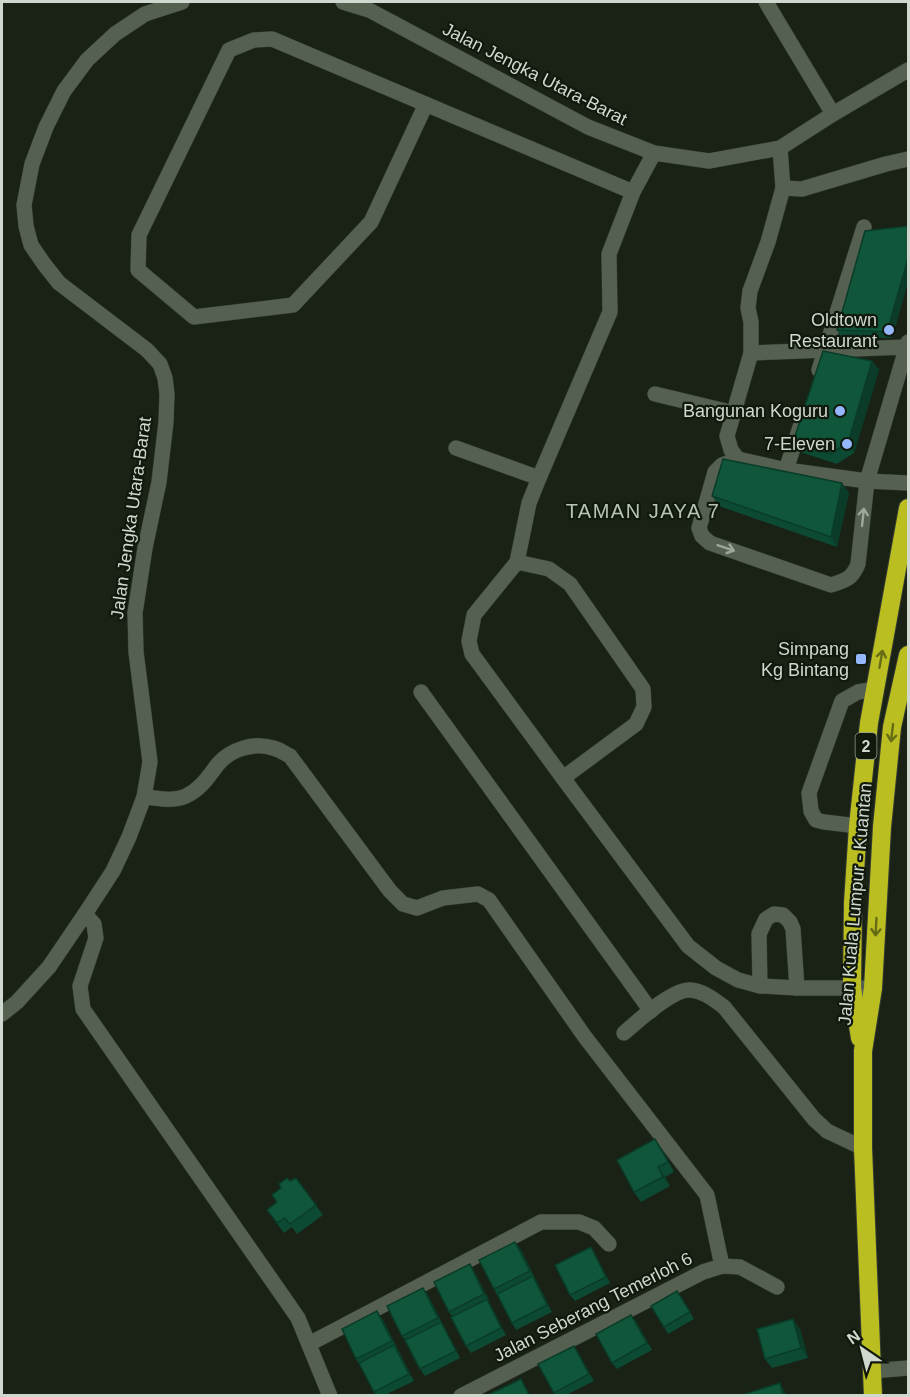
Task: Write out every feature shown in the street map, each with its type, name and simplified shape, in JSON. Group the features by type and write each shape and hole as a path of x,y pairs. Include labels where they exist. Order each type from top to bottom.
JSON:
{"highway":[{"name":"Jalan Kuala Lumpur - Kuantan","path":"863,1052 852,988 853,903 858,826 869,723 909,508"},
{"name":"Jalan Kuala Lumpur - Kuantan","path":"873,1395 863,1148 863,1052 873,988 882,827 892,727 909,655"}],"street":[{"name":"Jalan Jengka Utara-Barat","path":"2,1014 17,1002 49,967 85,914 113,871 144,797 150,762 136,652 135,613 145,548 159,482 167,393 160,364 147,350 59,283 44,264 31,245 24,205 33,164 46,127 64,92 87,60 115,34 145,14 182,2"},
{"name":"Jalan Jengka Utara-Barat","path":"343,2 369,10 588,127 654,153 709,161 780,148 909,70"},
{"path":"766,2 833,114"},
{"path":"426,104 371,222 293,305 194,318 138,270 139,235 229,50 254,40 272,39 426,104 633,192"},
{"path":"738,459 731,450 727,436 751,353 751,322 748,308 750,291 768,242 783,188 780,148"},
{"path":"654,153 633,192 609,254 610,312 538,478 529,503 517,562 474,615 469,641 472,654 688,946 716,968 738,980 760,986 873,988"},
{"path":"783,188 802,189 909,159"},
{"path":"815,382 864,227"},
{"path":"751,353 908,344 867,481 858,564 854,574 831,585 710,543 702,536 699,528 715,472 722,465 738,459 786,470 867,481 909,483"},
{"path":"656,394 734,413"},
{"path":"786,470 804,415"},
{"path":"456,448 538,478"},
{"path":"517,562 549,569 570,584 643,689 644,707 636,724 563,778"},
{"path":"858,826 816,819 811,811 809,794 842,701 858,692 875,689"},
{"path":"421,692 651,1011"},
{"path":"144,797 169,800 183,797 198,790 221,761 238,749 256,745 273,748 290,756 390,891 403,903 417,908 443,898 478,894 489,900 585,1037 707,1195 722,1266"},
{"path":"85,914 94,924 96,938 80,986 83,1009 298,1318 330,1395"},
{"path":"760,986 759,934 766,919 774,914 783,915 793,929 797,988"},
{"path":"624,1033 669,996 688,990 706,994 724,1006 814,1119 827,1131 863,1148"},
{"path":"309,1344 541,1222 579,1222 594,1228 609,1244"},
{"name":"Jalan Seberang Temerloh 6","path":"461,1395 703,1272 722,1266 740,1267 777,1287"},
{"path":"872,1371 909,1368"}],"building":[{"path":"909,226 909,255 887,332 837,330 865,231"},
{"name":"Bangunan Koguru","path":"823,351 872,361 848,443 830,454 793,442"},
{"path":"723,459 842,483 831,537 712,496"},
{"path":"655,1139 668,1162 658,1167 663,1177 634,1192 617,1160"},
{"path":"287,1178 290,1181 296,1178 316,1205 290,1224 285,1218 277,1223 267,1210 277,1202 272,1195 281,1188 279,1184"},
{"path":"515,1242 530,1271 494,1289 479,1260"},
{"path":"591,1247 606,1277 570,1295 555,1265"},
{"path":"470,1264 484,1294 449,1312 434,1282"},
{"path":"533,1276 547,1305 512,1323 497,1294"},
{"path":"423,1288 438,1318 402,1336 387,1306"},
{"path":"677,1291 690,1312 664,1327 651,1306"},
{"path":"487,1299 501,1328 466,1346 451,1317"},
{"path":"377,1311 392,1341 356,1359 342,1329"},
{"path":"631,1315 647,1343 612,1363 596,1334"},
{"path":"793,1319 801,1348 765,1359 757,1329"},
{"path":"441,1322 456,1351 420,1369 405,1340"},
{"path":"394,1345 409,1374 374,1392 359,1363"},
{"path":"574,1346 589,1374 554,1393 538,1364"},
{"path":"521,1379 529,1395 488,1395"},
{"path":"780,1383 783,1395 745,1394"}],"place":[{"name":"Oldtown Restaurant","path":"889,330"},
{"name":"Bangunan Koguru","path":"840,411"},
{"name":"7-Eleven","path":"847,444"},
{"name":"Simpang Kg Bintang","path":"861,659"}],"district":[{"name":"TAMAN JAYA 7","path":"643,511"}]}
